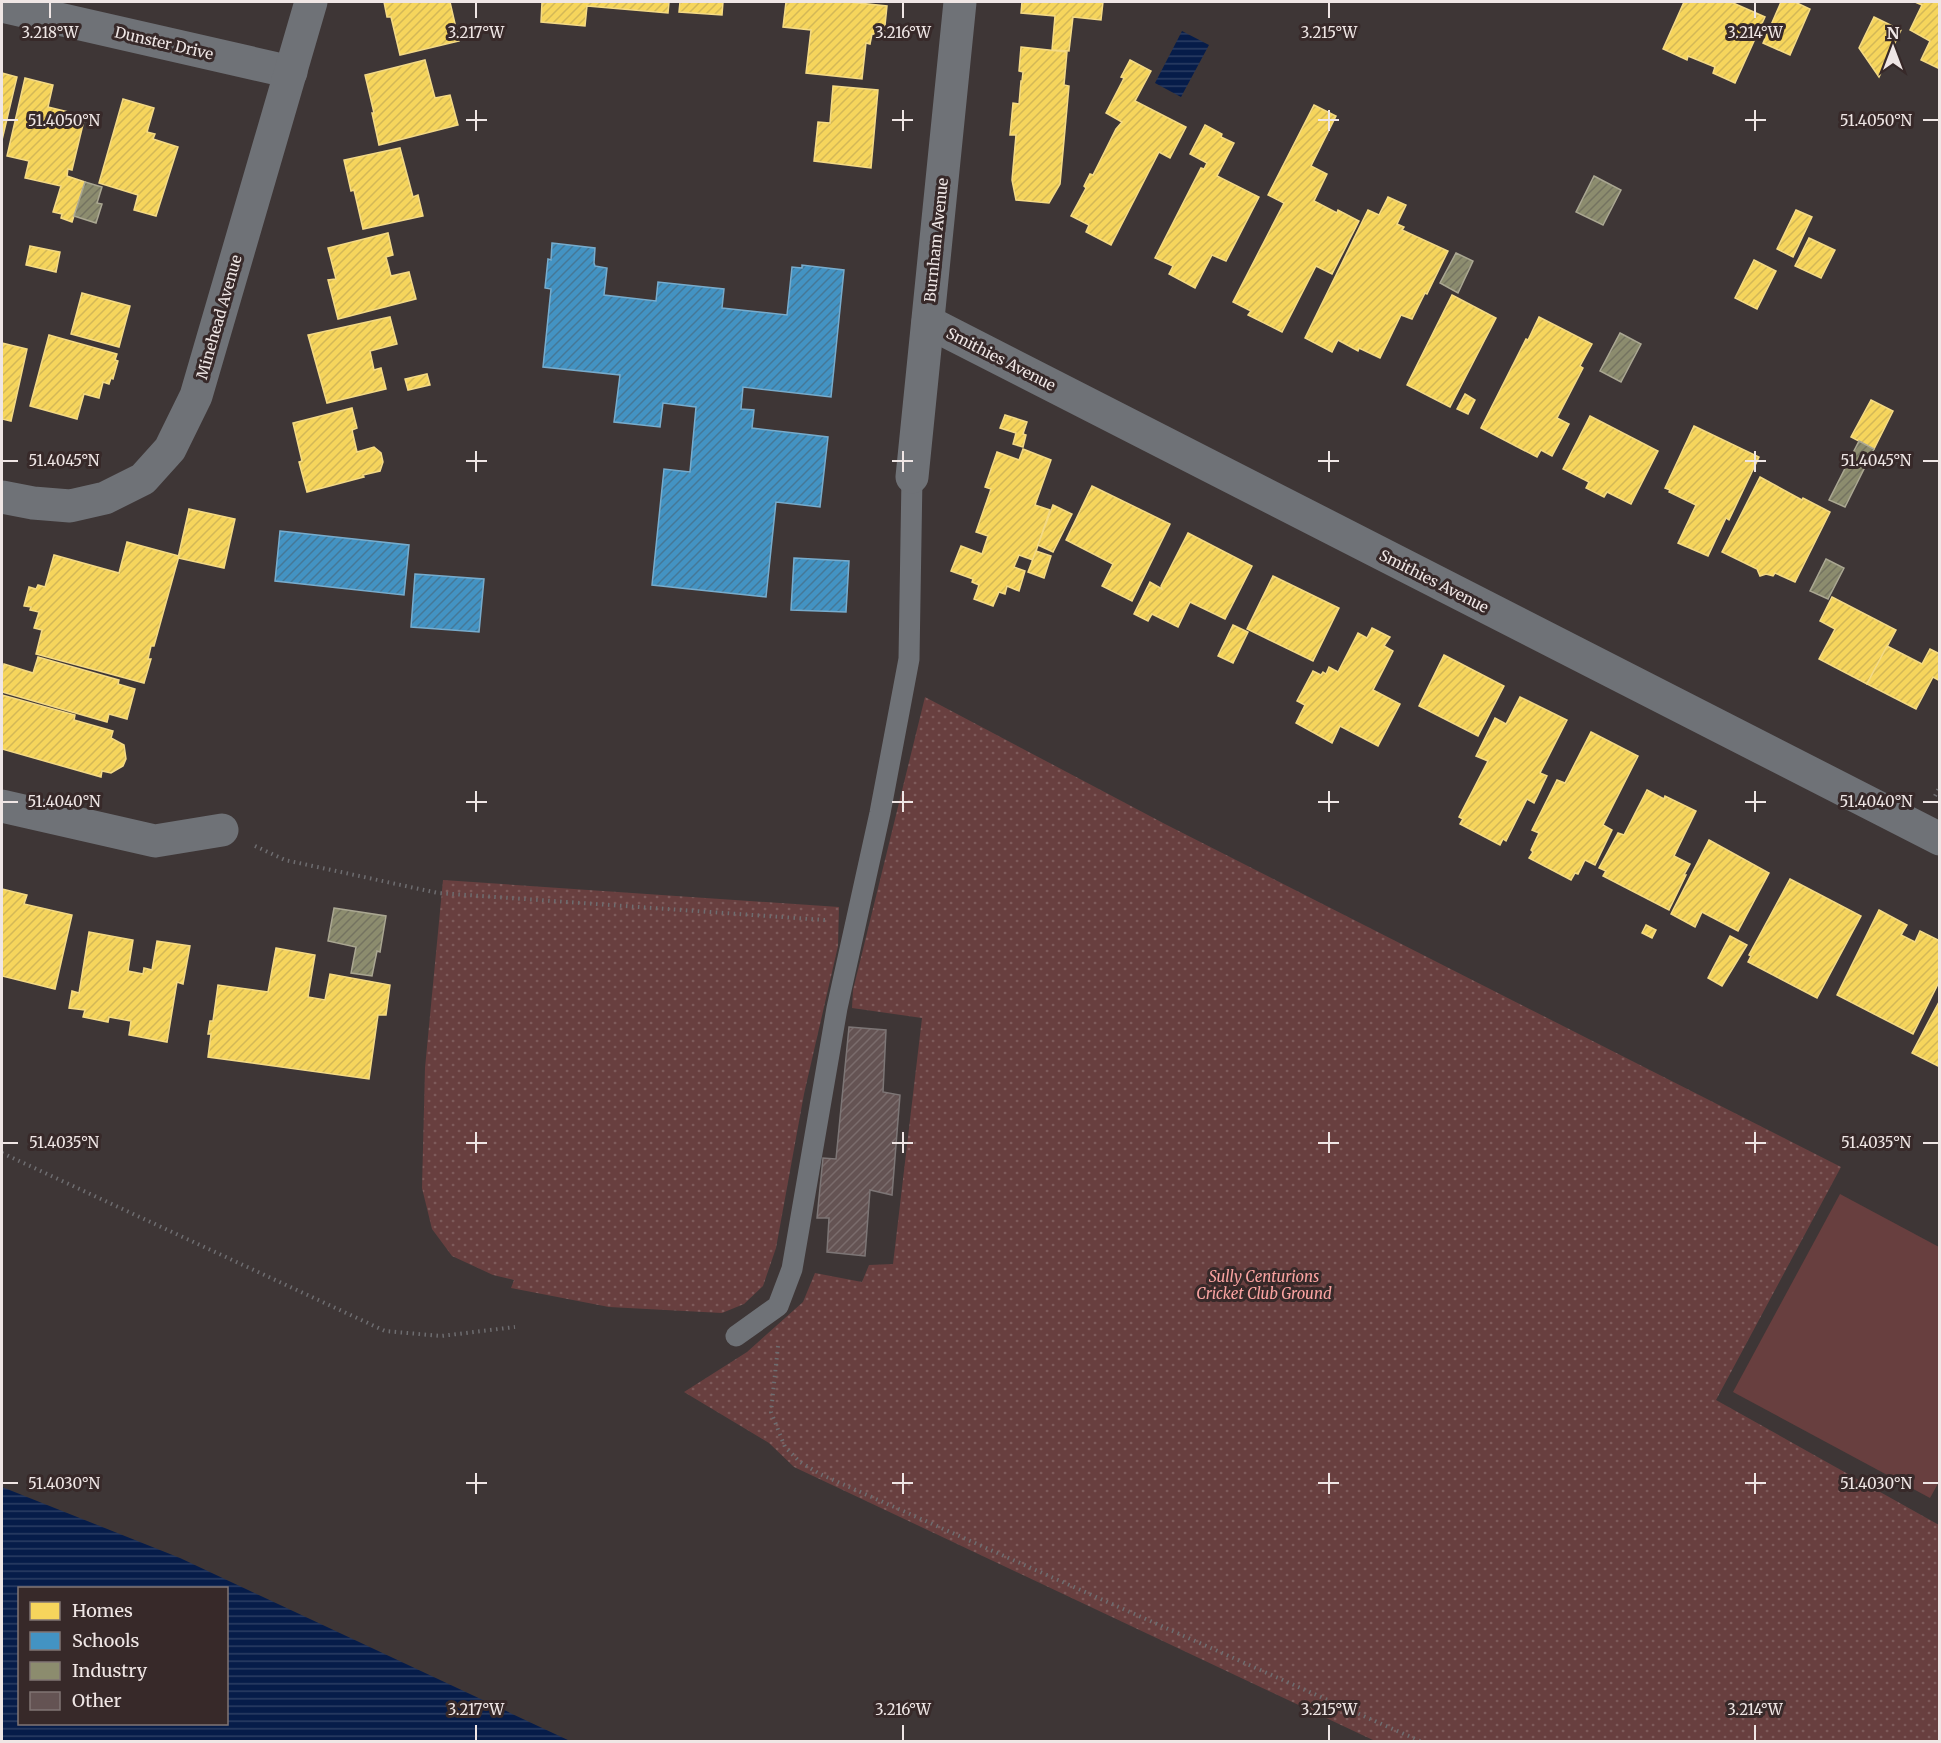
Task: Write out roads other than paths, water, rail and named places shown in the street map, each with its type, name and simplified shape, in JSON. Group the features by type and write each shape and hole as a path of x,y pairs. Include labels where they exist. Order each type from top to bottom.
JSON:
{"street":[{"name":"Minehead Avenue","path":"2,497 33,503 70,506 105,498 143,480 170,449 196,396 311,2"},
{"name":"Burnham Avenue","path":"912,477 960,2"},
{"name":"Dunster Drive","path":"2,6 291,72"},
{"name":"Smithies Avenue","path":"928,322 1940,839"},
{"path":"2,806 155,841 222,831"}],"lane":[{"path":"736,1336 778,1306 792,1269 837,1008 880,813 909,659 912,477"}],"water":[{"path":"1182,31 1209,45 1181,97 1155,83"},
{"path":"2,1487 180,1558 570,1741 2,1741"}],"park label":[{"name":"Sully Centurions Cricket Club Ground","path":"1264,1284"}]}
